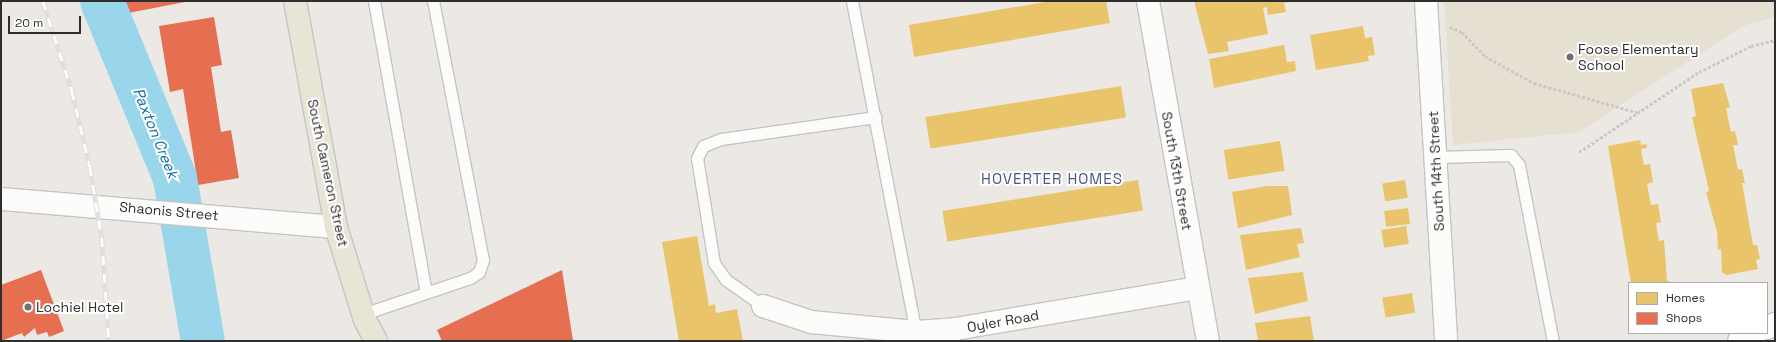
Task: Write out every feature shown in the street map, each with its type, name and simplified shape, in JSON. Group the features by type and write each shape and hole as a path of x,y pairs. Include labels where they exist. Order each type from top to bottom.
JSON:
{"main road":[{"name":"South Cameron Street","path":"295,1 336,227 363,314 376,341"}],"street":[{"name":"South 13th Street","path":"1148,1 1197,288 1208,341"},
{"name":"South 14th Street","path":"1426,8 1446,341"},
{"name":"Shaonis Street","path":"1,199 145,208 336,227"},
{"name":"Oyler Road","path":"763,306 811,322 916,332 955,330 1197,288"},
{"path":"1739,341 1754,334"}],"lane":[{"path":"374,1 426,292"},
{"path":"363,314 470,278 479,272 483,260 433,1"},
{"path":"852,1 916,332"},
{"path":"763,306 726,280 714,263 697,158 703,146 721,139 875,117"},
{"path":"1435,157 1511,155 1519,165 1553,341"}],"path":[{"path":"1426,8 1462,32 1485,56 1509,72 1576,98 1639,113"},
{"path":"1579,152 1699,72 1751,46 1775,40"}],"shaded area":[{"name":"Foose Elementary School","path":"1444,1 1775,1 1775,17 1743,26 1579,132 1453,145"}],"building: Homes":[{"path":"1051,1 1106,1 1110,23 914,57 909,25"},
{"path":"1194,1 1291,2 1284,3 1286,12 1268,15 1267,7 1263,8 1268,34 1227,42 1229,51 1208,54"},
{"path":"1363,26 1365,38 1372,37 1375,55 1368,56 1369,61 1316,70 1310,35"},
{"path":"1284,45 1287,62 1295,61 1296,71 1214,88 1209,59"},
{"path":"1723,83 1730,107 1726,108 1731,132 1735,131 1738,145 1733,145 1738,170 1742,169 1745,183 1742,183 1753,245 1757,245 1760,259 1756,260 1758,269 1726,275 1722,272 1721,249 1718,250 1717,232 1706,192 1709,191 1692,117 1696,116 1691,89"},
{"path":"1121,86 1126,118 930,149 925,117"},
{"path":"1640,140 1641,145 1646,144 1647,148 1641,149 1644,165 1650,164 1653,182 1647,184 1651,205 1658,204 1661,222 1656,223 1659,241 1664,240 1667,281 1670,282 1631,282 1608,146"},
{"path":"1280,141 1285,171 1228,180 1224,150"},
{"path":"1138,180 1143,211 947,242 942,211"},
{"path":"1405,180 1408,198 1385,201 1382,184"},
{"path":"1267,186 1288,186 1292,215 1238,228 1232,192"},
{"path":"1408,208 1410,224 1386,227 1384,211"},
{"path":"1406,226 1409,244 1384,248 1381,230"},
{"path":"1301,228 1304,243 1297,244 1300,257 1246,270 1240,235"},
{"path":"697,236 709,306 715,304 716,313 737,309 743,341 679,341 662,242"},
{"path":"1303,272 1308,301 1255,314 1248,278"},
{"path":"1412,293 1415,313 1385,317 1382,298"},
{"path":"1310,316 1314,341 1258,341 1255,323"}],"building: Shops":[{"path":"118,1 185,1 185,2 123,14"},
{"path":"214,17 222,65 211,67 221,132 231,130 239,178 198,185 183,89 170,92 159,26"},
{"name":"Lochiel Hotel","path":"41,270 64,331 49,337 47,332 37,335 35,328 24,337 22,333 1,341 1,285"},
{"path":"562,270 573,341 442,341 437,330"}],"waterway":[{"name":"Paxton Creek","path":"102,1 175,178 203,341"}],"railway":[{"path":"43,1 72,91 90,167 102,238 109,341"}],"place":[{"name":"Foose Elementary School","path":"1570,57"},
{"name":"Lochiel Hotel","path":"28,307"}],"district":[{"name":"HOVERTER HOMES","path":"1052,179"}]}
